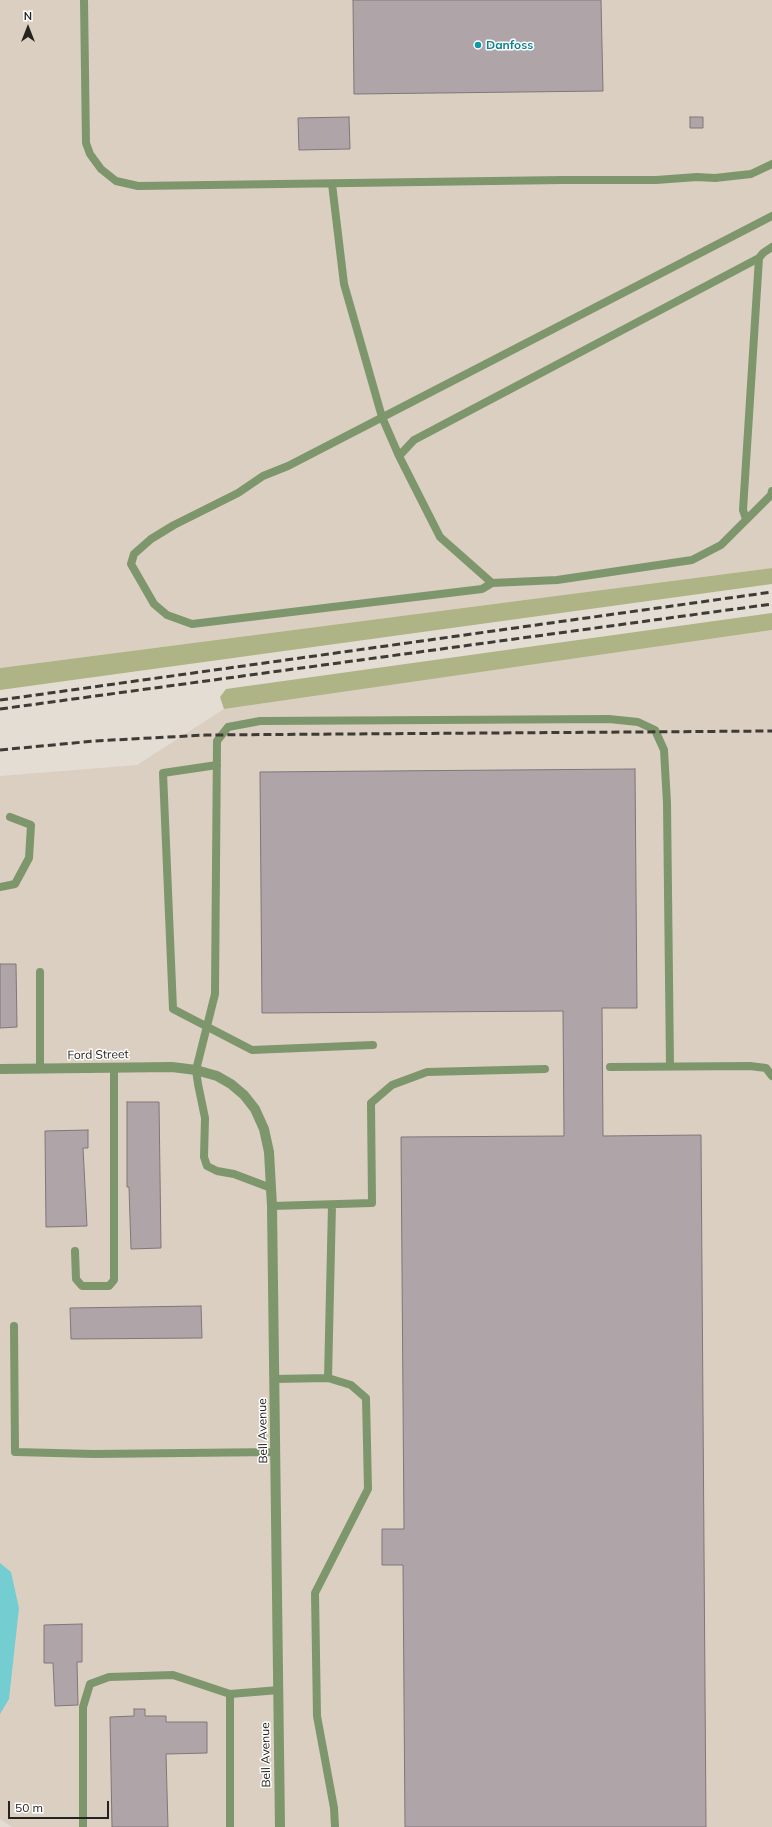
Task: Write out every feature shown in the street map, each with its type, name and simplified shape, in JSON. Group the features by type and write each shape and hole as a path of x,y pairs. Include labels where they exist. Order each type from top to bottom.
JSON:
{"street":[{"name":"Ford Street","path":"0,1069 172,1067 196,1070"},
{"name":"Bell Avenue","path":"196,1070 217,1076 231,1084 244,1095 255,1109 264,1129 269,1152 272,1206 275,1379 280,1827"}],"lane":[{"path":"84,0 86,143 90,154 101,169 116,181 138,186 715,178 751,174 772,164"},
{"path":"332,184 344,284 382,417 399,456 440,537 492,583"},
{"path":"772,216 288,466 263,476 238,493 174,525 151,539 134,554 131,564 154,604 167,614 192,624 482,589 492,583 557,580 692,560 721,546 771,495 772,491"},
{"path":"399,456 414,440 759,258 763,253 772,247"},
{"path":"746,519 743,510 759,258"},
{"path":"271,1188 234,1174 218,1171 207,1166 204,1157 205,1118 196,1070 215,994 217,741 228,727 260,721 609,719 638,722 655,730 664,750 667,803 670,1066"},
{"path":"217,765 163,773 172,1009 252,1050 372,1045"},
{"path":"0,887 15,884 29,858 31,825 10,817"},
{"path":"40,972 40,1069"},
{"path":"610,1068 750,1066 766,1068 772,1076"},
{"path":"75,1251 76,1279 82,1286 109,1286 114,1280 114,1068"},
{"path":"272,1206 372,1203 371,1103 392,1085 427,1072 545,1069"},
{"path":"328,1378 332,1204"},
{"path":"14,1326 16,1452 94,1454 276,1452"},
{"path":"275,1379 328,1378 351,1385 366,1398 368,1489 316,1593 317,1716 334,1808 335,1827"},
{"path":"83,1827 83,1707 90,1684 109,1677 173,1675 230,1694 279,1690"},
{"path":"230,1694 230,1827"}],"shaded area":[{"path":"0,0 772,0 772,568 0,668"},
{"path":"772,630 772,1827 12,1827 0,1819 0,776 137,765 224,709"}],"green space":[{"path":"772,568 772,584 0,690 0,668"},
{"path":"772,613 772,630 224,709 220,697 226,689"}],"water":[{"path":"0,1563 11,1572 19,1608 9,1699 0,1714"}],"building":[{"name":"Danfoss","path":"353,0 601,0 603,91 354,94"},
{"path":"349,117 350,149 299,150 298,118"},
{"path":"690,117 703,117 703,128 690,128"},
{"path":"635,769 637,1008 602,1008 603,1136 701,1135 706,1827 405,1827 403,1565 382,1565 382,1529 404,1529 401,1137 564,1136 563,1011 262,1013 260,772"},
{"path":"0,964 16,964 17,1027 0,1028"},
{"path":"127,1102 159,1102 161,1248 131,1249 129,1187 127,1187"},
{"path":"88,1130 88,1148 83,1148 87,1226 46,1227 45,1131"},
{"path":"201,1306 202,1338 71,1339 70,1308"},
{"path":"82,1624 82,1662 77,1662 78,1705 55,1706 53,1663 44,1663 44,1625"},
{"path":"134,1709 145,1709 145,1716 166,1716 166,1722 207,1722 207,1753 166,1754 168,1827 112,1827 110,1717 134,1716"}],"railway":[{"path":"0,700 772,592"},
{"path":"0,709 772,604"},
{"path":"0,750 94,741 206,735 772,731"}],"place":[{"name":"Danfoss","path":"478,45"}]}
